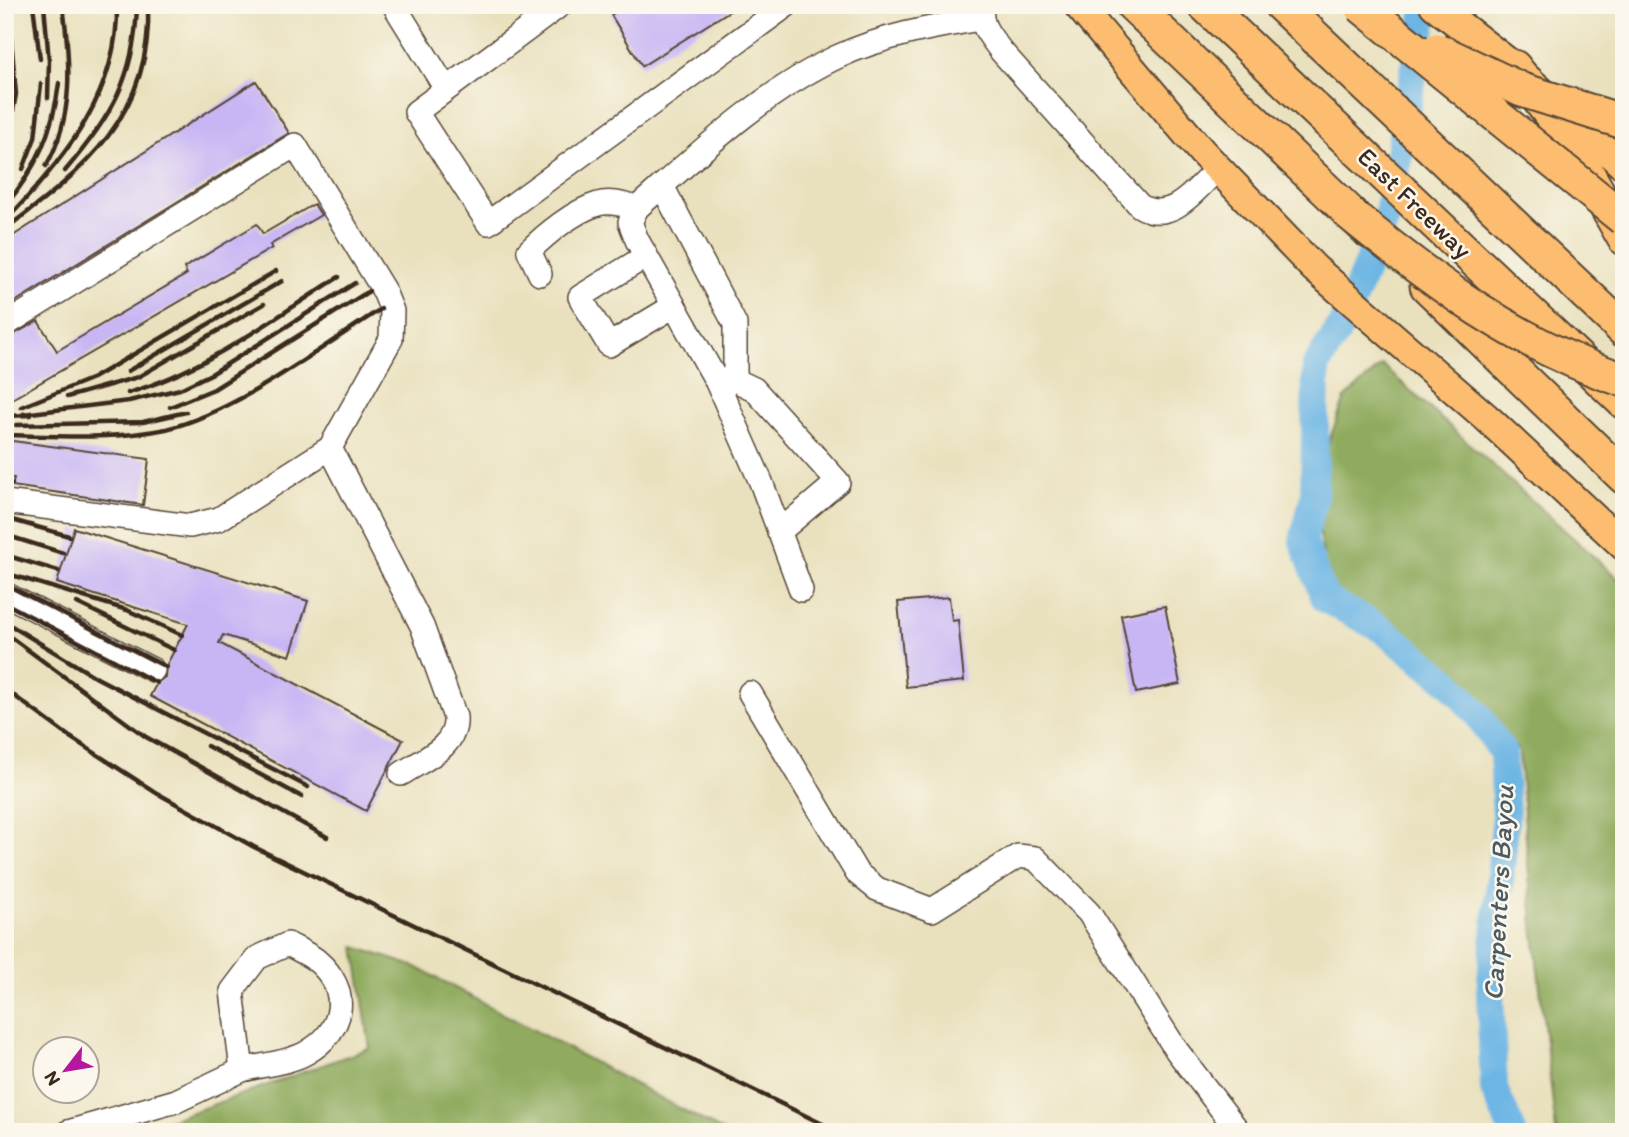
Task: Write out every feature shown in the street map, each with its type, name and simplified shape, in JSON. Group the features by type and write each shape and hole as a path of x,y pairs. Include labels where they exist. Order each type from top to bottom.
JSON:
{"highway":[{"path":"1133,5 1624,477"},
{"name":"East Freeway","path":"1205,5 1624,402"},
{"name":"East Freeway","path":"1281,5 1624,330"},
{"path":"1360,5 1624,219"},
{"path":"1365,5 1423,42 1498,80 1545,99 1624,122"},
{"path":"1514,67 1564,132 1624,238"},
{"path":"1349,213 1431,279 1481,313 1557,354 1624,380"}],"main road":[{"path":"1078,5 1218,168 1314,268 1404,344 1624,546"},
{"path":"1434,5 1514,67 1624,166"}],"lane":[{"path":"394,5 446,89"},
{"path":"560,5 416,112 488,223 787,5"},
{"path":"801,590 725,380 674,306 646,256 630,222 637,208 750,112 835,58 899,35 982,12 1000,51 1140,206 1151,213 1168,211 1179,205 1218,168"},
{"path":"5,326 295,145 384,291 392,311 393,331 388,347 330,448 219,519 200,525 5,502"},
{"path":"662,186 735,324 725,380"},
{"path":"540,274 529,251 560,227 598,204 637,208"},
{"path":"646,256 580,296 610,345 674,306"},
{"path":"725,380 754,389 838,482 779,532"},
{"path":"330,448 422,626 455,717 455,728 448,742 401,774"},
{"path":"5,594 153,670"},
{"path":"750,693 857,873 877,889 932,910 1018,856 1035,858 1089,913 1177,1051 1239,1132"},
{"path":"68,1132 177,1101 242,1070 305,1054 330,1033 341,1013 341,994 317,961 288,944 257,958 232,990 242,1070"}],"green space":[{"path":"1382,365 1624,584 1624,1132 1556,1132 1533,925 1519,751 1396,630 1328,591 1313,483 1345,398"},
{"path":"355,947 416,967 724,1132 137,1132 370,1048"}],"building":[{"path":"627,5 739,5 642,66 611,15"},
{"path":"256,81 289,133 5,308 5,241"},
{"path":"314,204 321,215 270,245 272,248 5,403 5,381 11,378 5,368 5,339 38,321 57,351 187,274 184,268 257,224 263,234"},
{"path":"5,440 149,459 143,505 12,486 14,478 5,477"},
{"path":"74,528 308,601 290,656 223,635 219,643 403,740 366,811 150,696 157,683 165,677 166,666 188,624 57,583"},
{"path":"949,597 952,621 958,620 964,681 906,687 898,602"},
{"path":"1165,606 1180,684 1136,693 1121,615"}],"waterway":[{"name":"Carpenters Bayou","path":"1426,5 1388,214 1344,321 1316,366 1314,497 1303,541 1325,599 1380,628 1449,682 1478,715 1503,753 1506,814 1490,992 1494,1089 1513,1132"}],"railway":[{"path":"5,155 16,94 8,5"},
{"path":"33,5 40,59"},
{"path":"44,5 49,61 48,98"},
{"path":"46,166 62,127 66,108 68,67 63,5"},
{"path":"10,216 69,146 99,94 115,37 117,5"},
{"path":"65,171 95,133 118,95 131,54 137,5"},
{"path":"5,229 87,161 126,108 139,78 147,44 148,5"},
{"path":"5,206 26,178 41,149 52,118 59,83"},
{"path":"23,169 35,138 41,84"},
{"path":"5,87 7,112"},
{"path":"21,407 93,378 276,271"},
{"path":"128,393 157,383 211,357 339,277"},
{"path":"128,371 282,281"},
{"path":"23,414 129,401 180,389 213,373 355,283"},
{"path":"170,407 214,389 369,291"},
{"path":"67,397 138,377 264,304"},
{"path":"5,435 126,435 166,429 193,421 221,409 276,378 381,309"},
{"path":"16,425 143,422 186,412"},
{"path":"5,416 31,415"},
{"path":"5,483 12,484"},
{"path":"5,518 69,536"},
{"path":"5,535 63,553"},
{"path":"5,555 58,571"},
{"path":"5,573 127,610 182,635"},
{"path":"5,584 166,667"},
{"path":"5,603 157,683"},
{"path":"77,603 174,650"},
{"path":"5,622 97,678 308,787"},
{"path":"5,633 146,737 327,837"},
{"path":"5,689 70,737 155,792 254,847 839,1132"},
{"path":"207,746 302,797"}]}
